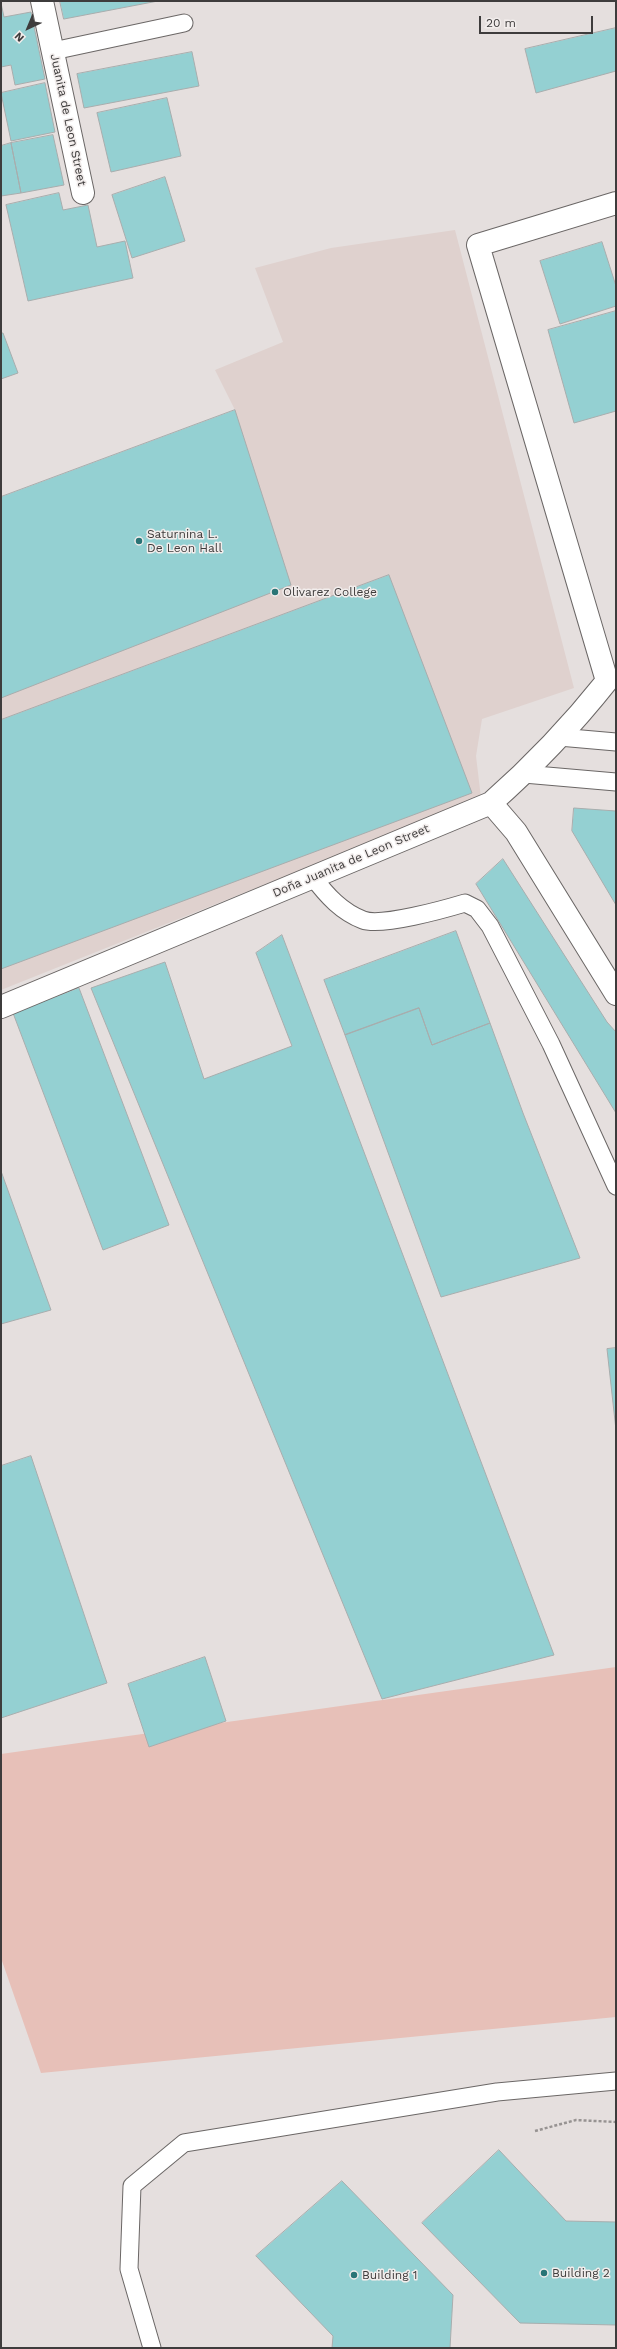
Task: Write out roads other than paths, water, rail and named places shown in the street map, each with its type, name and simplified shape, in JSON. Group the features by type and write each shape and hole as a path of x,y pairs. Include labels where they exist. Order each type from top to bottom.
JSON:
{"street":[{"name":"Juanita de Leon Street","path":"42,1 83,193"},
{"path":"612,675 478,246 616,203"},
{"name":"Doña Juanita de Leon Street","path":"1,1007 491,803 524,774 559,737 612,675"},
{"path":"491,803 516,832 616,994"}],"lane":[{"path":"53,50 184,23"},
{"path":"559,737 616,742"},
{"path":"524,774 616,782"},
{"path":"313,877 326,894 342,909 365,921 390,920 465,903 477,909 490,926 551,1044 616,1186"},
{"path":"152,2348 129,2269 132,2186 184,2143 497,2092 616,2081"}],"place":[{"name":"Saturnina L. De Leon Hall","path":"139,541"},
{"name":"Olivarez College","path":"275,592"},
{"name":"Building 2","path":"544,2273"},
{"name":"Building 1","path":"354,2275"}]}
